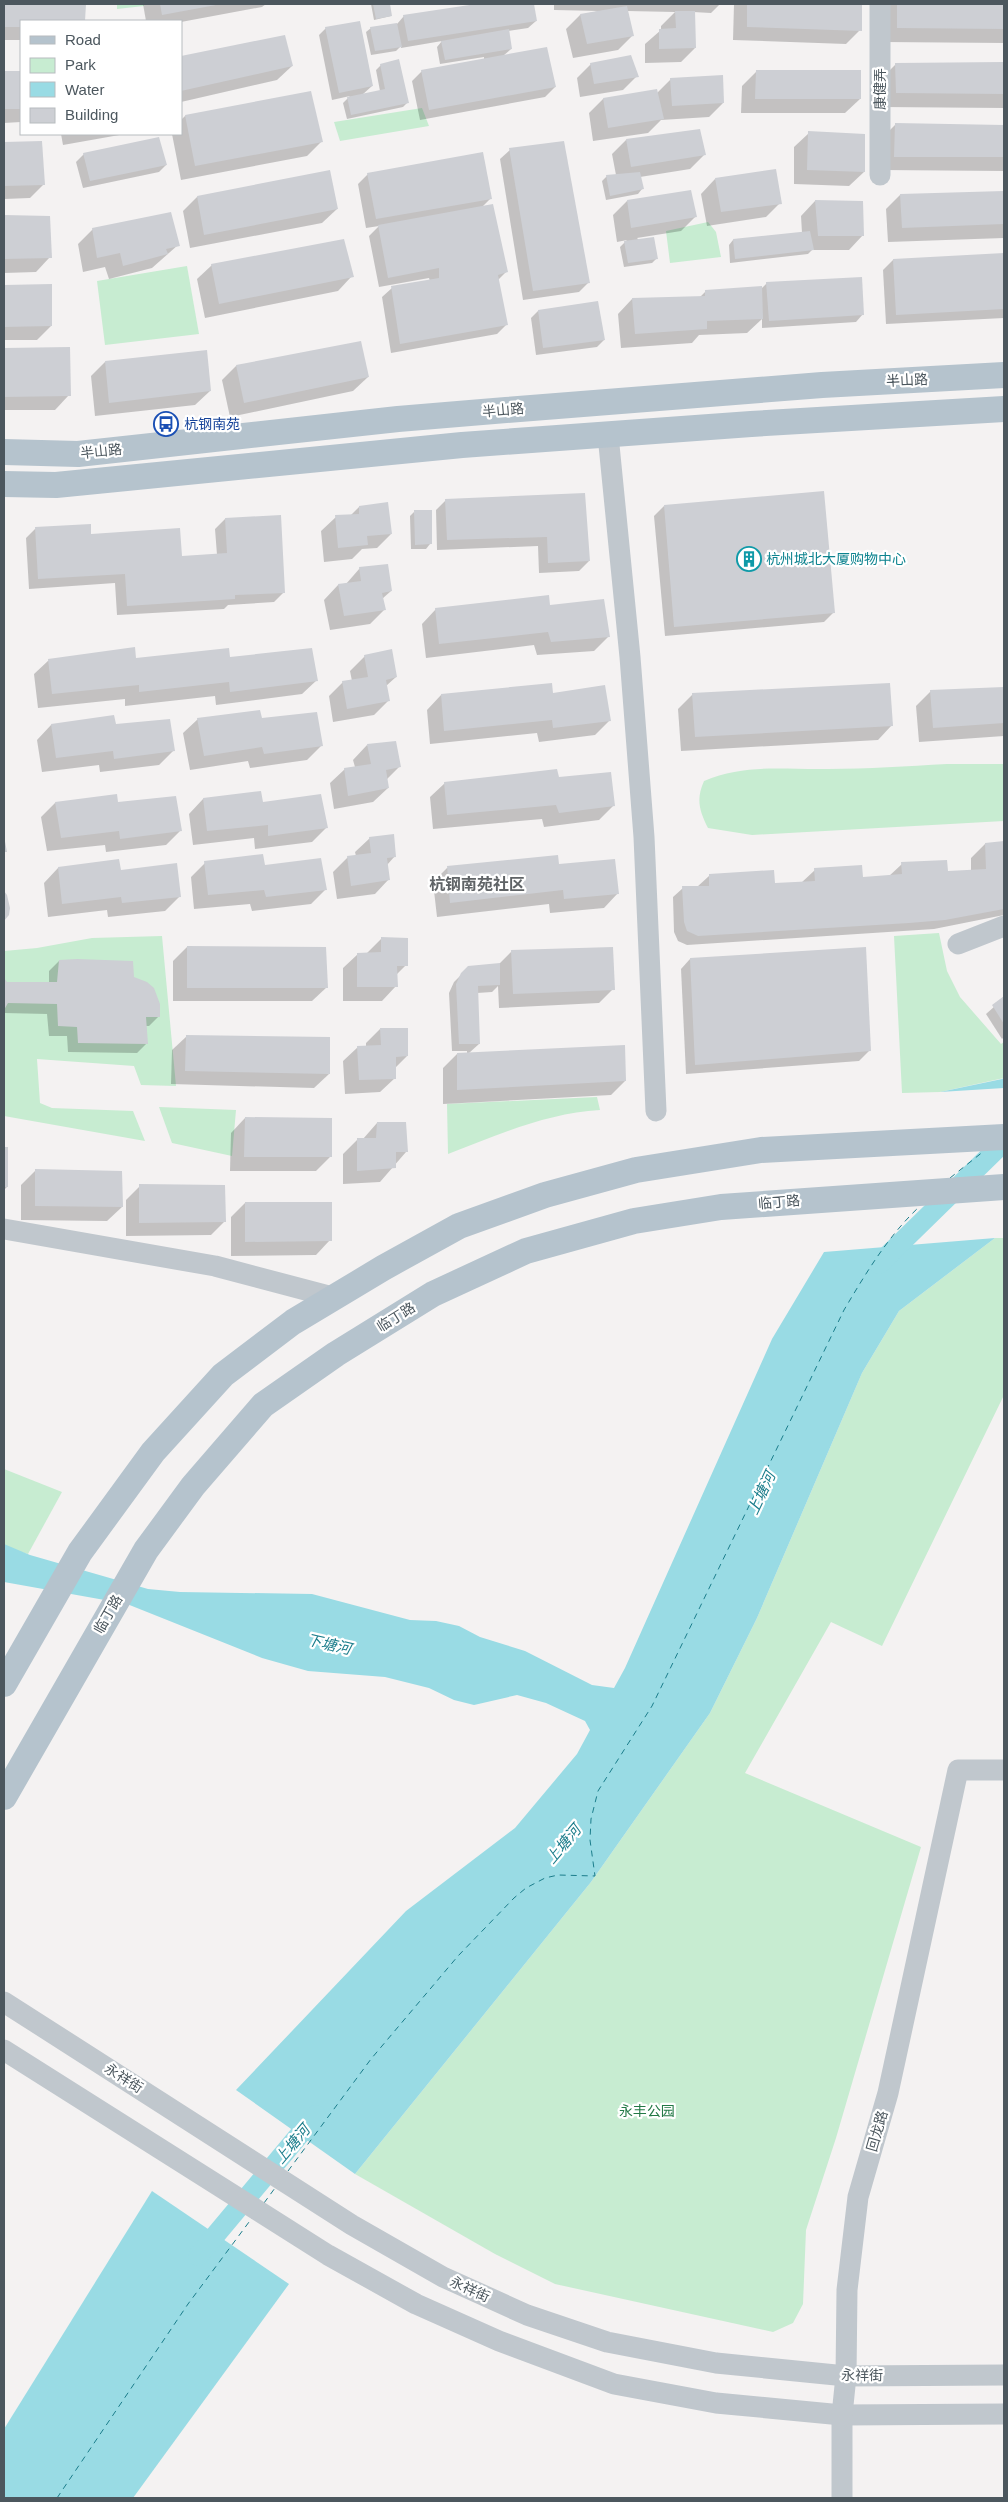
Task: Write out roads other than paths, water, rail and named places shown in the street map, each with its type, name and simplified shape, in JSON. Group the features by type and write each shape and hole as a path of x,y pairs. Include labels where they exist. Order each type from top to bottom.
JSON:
{"main road":[{"name":"半山路","path":"4,452 78,454 389,420 506,410 822,385 1004,376"},
{"path":"4,484 65,484 462,445 1004,409"},
{"path":"4,1684 80,1552 153,1452 223,1375 293,1322 336,1298 383,1268 459,1226 545,1195 646,1168 761,1150 1004,1137"},
{"name":"临丁路","path":"4,1797 146,1550 193,1486 263,1405 336,1354 433,1294 526,1251 634,1221 721,1207 1004,1187"}],"street":[{"name":"康健弄","path":"880,4 880,175"},
{"path":"608,435 630,656 643,827 656,1111"},
{"path":"958,944 1004,926"},
{"path":"4,1229 215,1266 336,1298"},
{"name":"回龙路","path":"842,2498 842,2415 846,2376 848,2290 858,2197 888,2094 958,1770 1004,1770"},
{"name":"永祥街","path":"4,2002 352,2225 443,2277 527,2315 607,2342 716,2363 846,2376 1004,2375"},
{"path":"4,2050 328,2255 416,2304 498,2341 614,2384 716,2403 842,2415 1004,2414"}],"water":[{"path":"1004,1078 1004,1088 940,1092 1002,1079"},
{"name":"下塘河","path":"995,1238 899,1311 862,1373 757,1618 710,1713 591,1882 355,2174 236,2090 406,1911 515,1828 577,1754 590,1730 585,1721 546,1703 517,1695 474,1705 454,1700 429,1688 385,1677 308,1671 262,1658 127,1604 4,1582 4,1544 30,1555 148,1589 180,1592 312,1594 410,1620 436,1621 459,1626 480,1637 525,1651 592,1685 614,1688 625,1668 772,1339 824,1252"},
{"path":"152,2191 289,2284 133,2498 4,2498 4,2429"}],"waterway":[{"name":"上塘河","path":"879,1264 1004,1142"},
{"name":"上塘河","path":"198,2256 316,2115"}],"place":[{"name":"杭钢南苑","path":"166,424"},
{"name":"杭州城北大厦购物中心","path":"749,559"}],"district":[{"name":"杭钢南苑社区","path":"477,884"}],"park label":[{"name":"永丰公园","path":"647,2111"}]}
